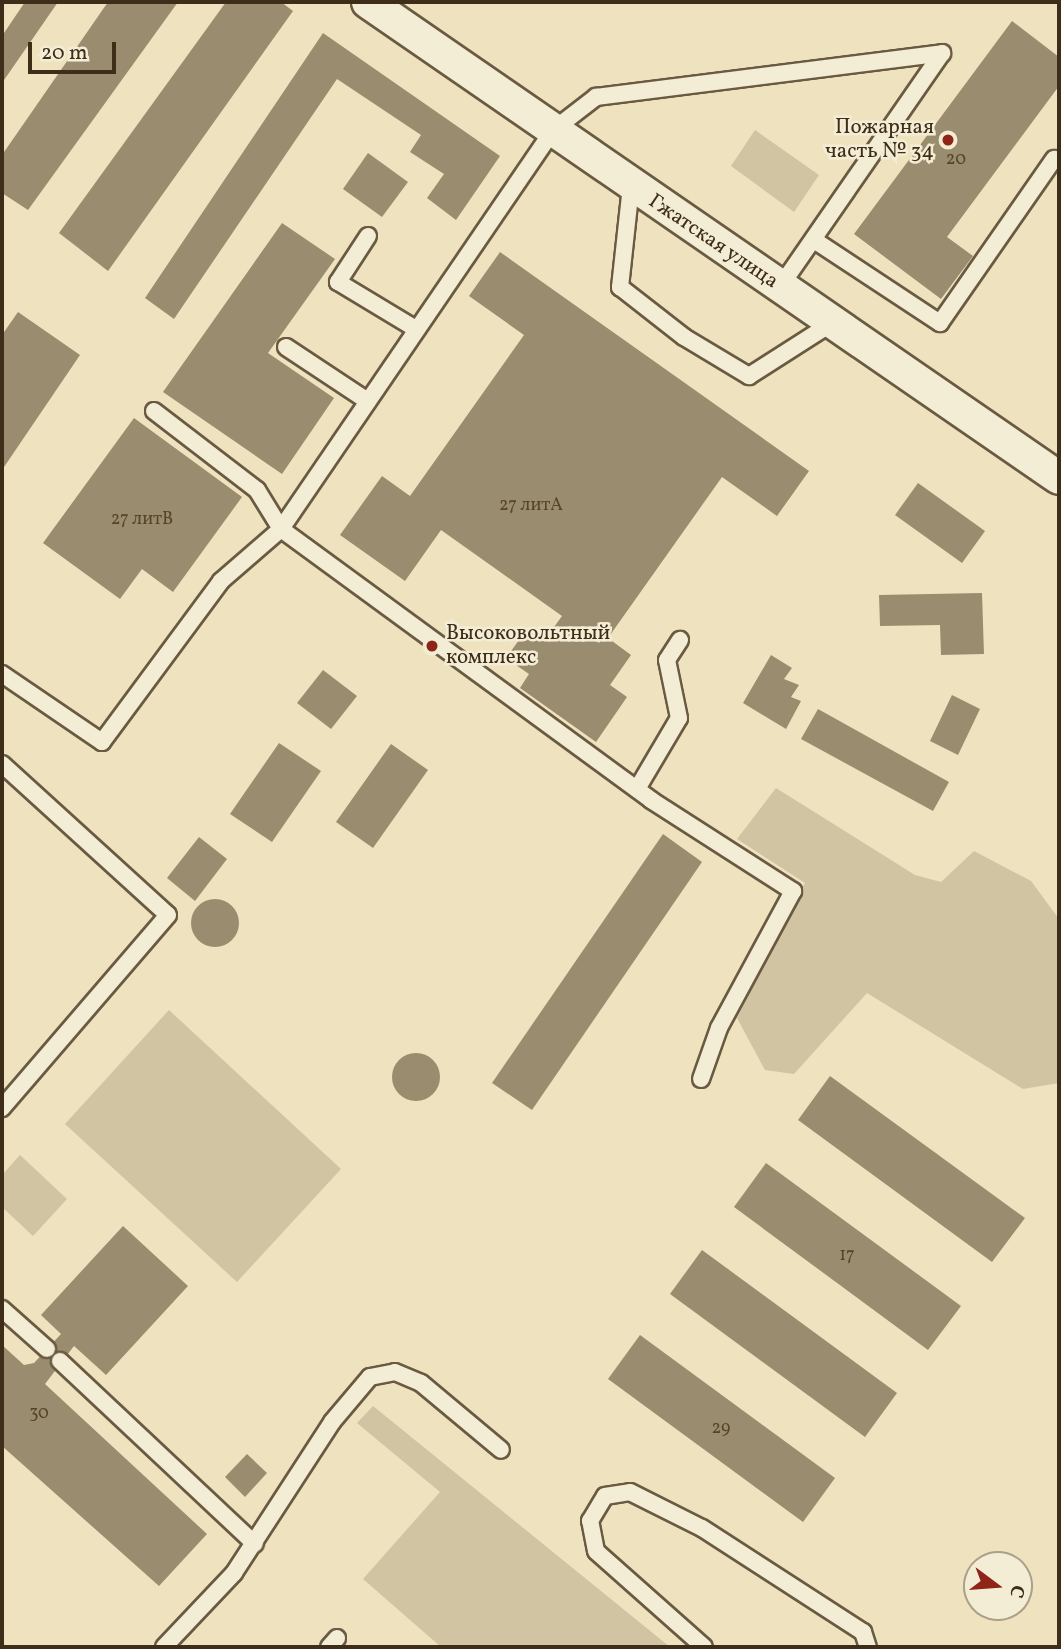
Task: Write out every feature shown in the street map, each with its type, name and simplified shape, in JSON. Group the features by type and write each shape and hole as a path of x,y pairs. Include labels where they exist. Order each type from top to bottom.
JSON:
{"street":[{"name":"Гжатская улица","path":"368,2 631,186 1059,478"}],"lane":[{"path":"2,674 102,742 221,582 281,529 366,400 552,131 596,97 942,52 780,287"},
{"path":"814,240 940,323 1054,159"},
{"path":"631,186 620,287 684,337 749,376 832,323"},
{"path":"368,236 338,282 416,328"},
{"path":"286,347 366,400"},
{"path":"154,411 257,490 281,529 637,789 793,891 719,1028 701,1079"},
{"path":"637,789 679,718 667,660 680,640"},
{"path":"2,764 168,915 2,1108"},
{"path":"2,1309 47,1349"},
{"path":"60,1361 254,1544"},
{"path":"164,1647 254,1544 332,1422 370,1377 395,1373 421,1382 500,1450"},
{"path":"704,1647 596,1551 590,1521 605,1496 630,1492 702,1528 863,1632 868,1647"}],"shaded area":[{"path":"755,130 819,175 794,212 731,166"},
{"path":"776,788 915,875 941,882 974,851 1031,881 1059,919 1059,1083 1023,1089 867,993 794,1074 765,1070 737,1018 805,883 737,839"},
{"path":"169,1010 341,1169 237,1282 65,1124"},
{"path":"20,1155 67,1199 33,1236 2,1207 2,1175"},
{"path":"373,1406 670,1647 441,1647 363,1579 440,1492 357,1423"}],"building":[{"path":"25,2 58,2 2,83 2,36"},
{"path":"108,2 178,2 28,210 2,193 2,155"},
{"path":"226,2 281,2 293,11 108,271 59,233"},
{"path":"1012,21 1059,57 1059,86 947,237 973,256 941,299 854,234"},
{"path":"323,33 500,156 456,220 427,198 444,174 410,152 421,135 337,79 174,319 145,298"},
{"path":"368,153 408,182 382,217 343,189"},
{"path":"282,223 335,259 268,353 334,398 282,474 163,392"},
{"path":"500,252 809,471 777,516 722,477 608,638 631,655 610,685 627,697 596,742 520,688 529,674 506,658 527,629 544,641 562,616 441,530 405,581 340,535 382,476 410,496 524,335 469,296"},
{"path":"18,312 80,355 2,470 2,335"},
{"path":"134,418 242,497 173,592 142,569 120,599 43,543"},
{"path":"918,483 985,531 962,563 895,515"},
{"path":"982,593 984,654 941,655 940,625 880,626 879,595"},
{"path":"771,655 792,668 784,679 799,685 791,697 801,701 786,729 743,703"},
{"path":"323,670 357,696 331,729 297,703"},
{"path":"952,695 980,709 958,755 930,741"},
{"path":"818,709 949,782 933,811 801,739"},
{"path":"279,743 321,771 272,842 230,814"},
{"path":"391,744 428,770 373,848 336,822"},
{"path":"663,834 702,862 532,1110 492,1083"},
{"path":"199,837 227,859 195,901 167,878"},
{"path":"215,899 232,906 239,923 232,940 215,947 198,940 191,923 198,906"},
{"path":"416,1053 433,1060 440,1077 433,1094 416,1101 399,1094 392,1077 399,1060"},
{"path":"830,1076 1025,1218 992,1262 798,1120"},
{"path":"766,1163 961,1306 928,1350 734,1207"},
{"path":"123,1226 188,1286 106,1375 74,1346 45,1384 207,1534 159,1586 2,1446 2,1345 24,1365 34,1363 61,1334 41,1315"},
{"path":"702,1250 897,1393 865,1437 670,1294"},
{"path":"640,1335 835,1478 803,1522 608,1379"},
{"path":"247,1454 267,1473 245,1497 225,1477"}],"place":[{"name":"Пожарная часть № 34","path":"948,140"},
{"name":"Высоковольтный комплекc","path":"432,646"}]}
